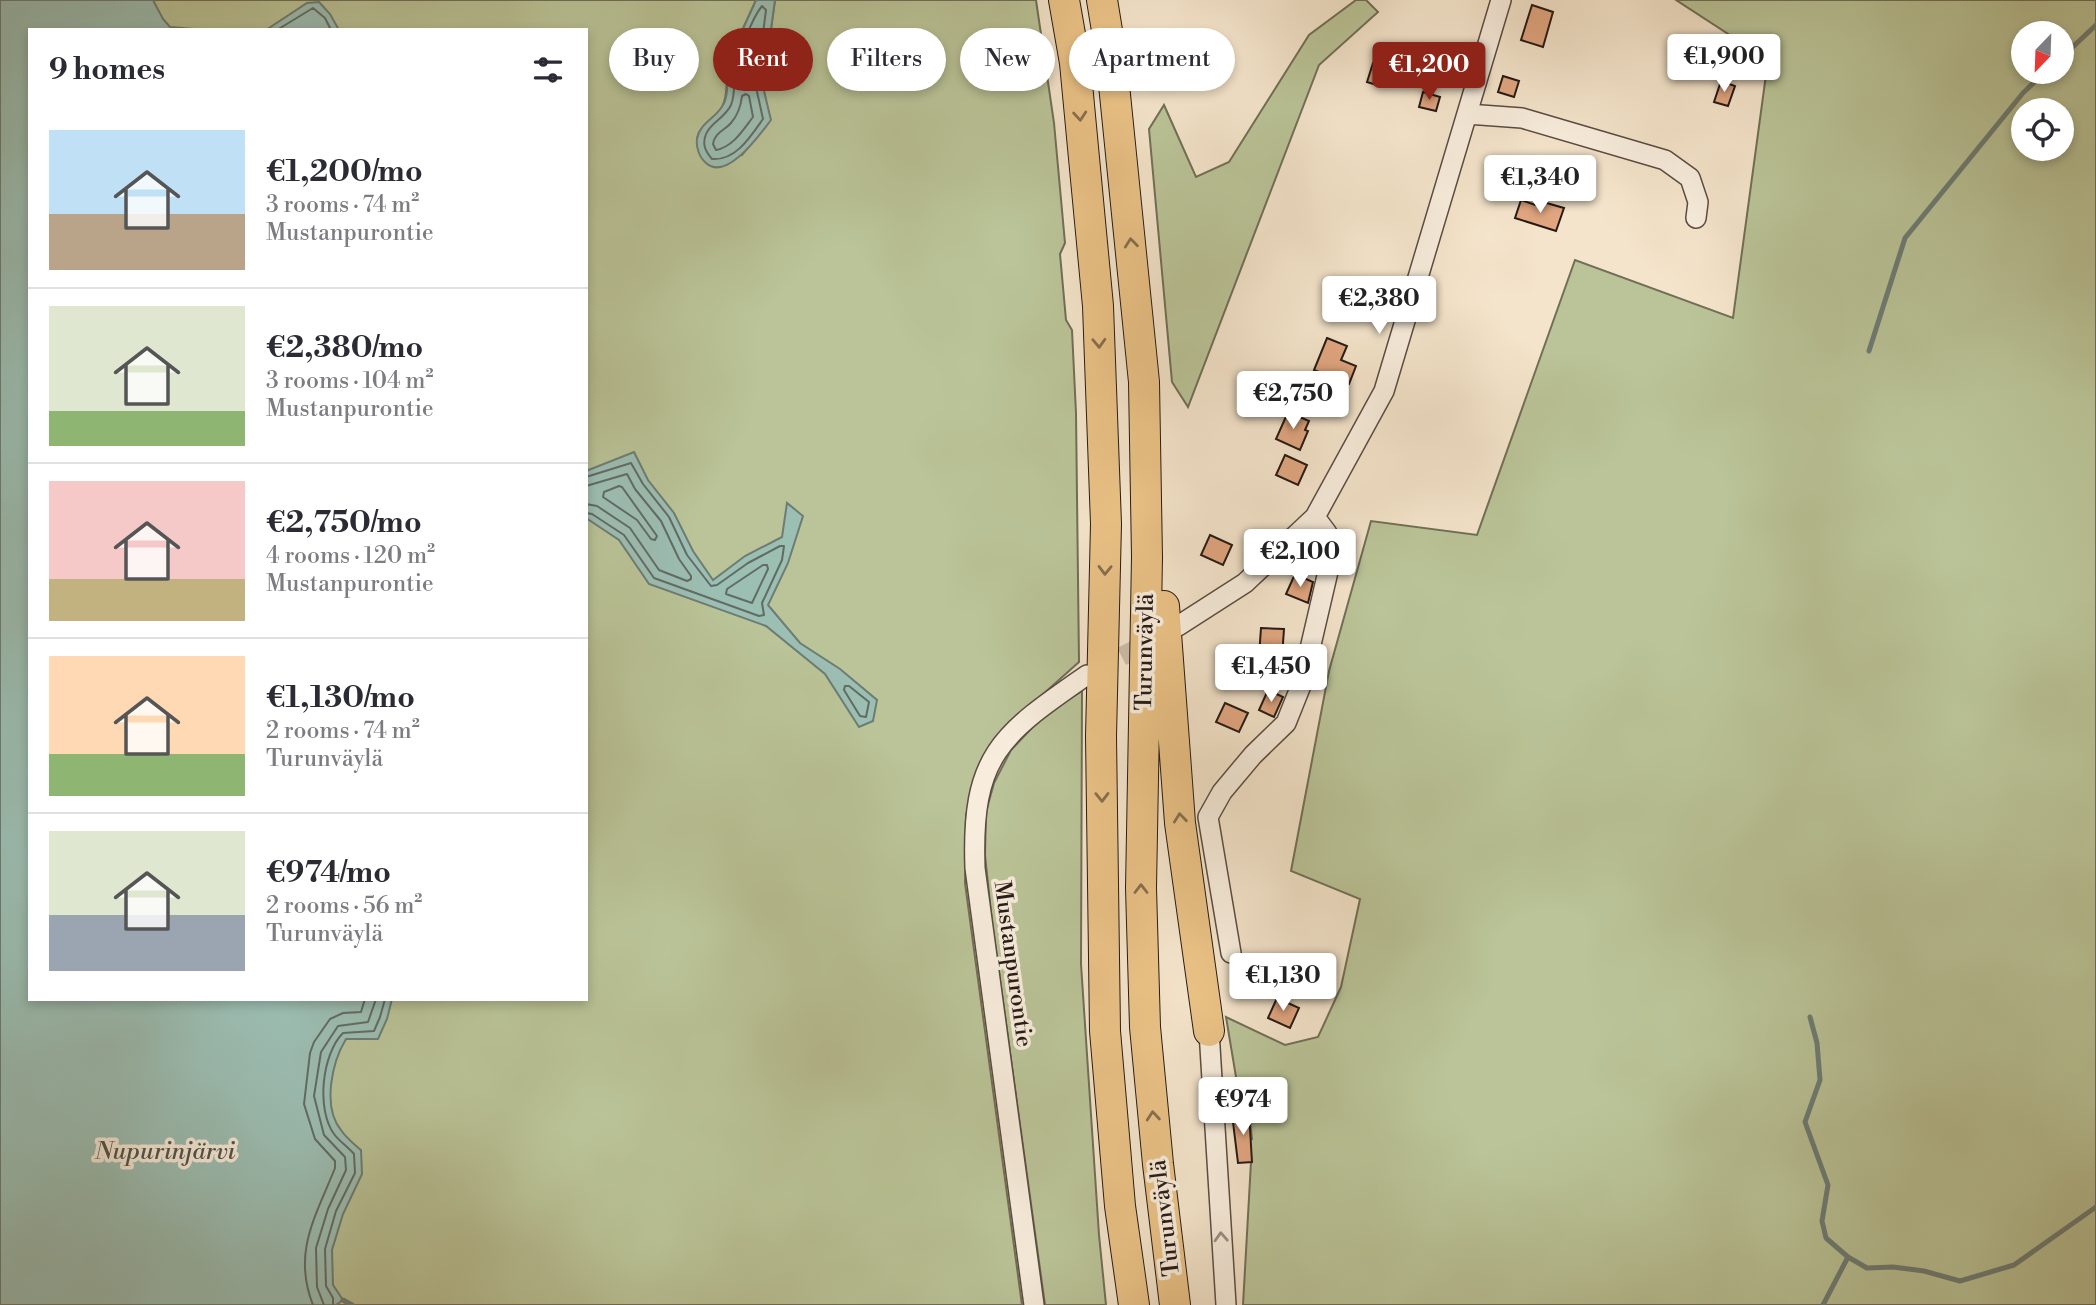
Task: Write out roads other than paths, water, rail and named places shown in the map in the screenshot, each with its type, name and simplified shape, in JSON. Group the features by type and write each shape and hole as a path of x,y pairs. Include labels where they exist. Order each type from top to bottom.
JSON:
{"highway":[{"name":"Turunväylä","path":"1064,0 1075,63 1098,306 1106,524 1101,736 1105,1031 1120,1206 1134,1305"},
{"name":"Turunväylä","path":"1102,0 1111,55 1144,383 1147,557 1141,888 1145,1027 1175,1305"},
{"path":"1144,383 1162,562 1181,823 1209,1031"},
{"path":"1120,1206 1122,1305"}],"street":[{"path":"1178,626 1245,583 1315,517 1384,391 1501,0"},
{"path":"1467,114 1522,118 1665,160 1690,178 1698,202 1696,218"},
{"path":"1231,953 1208,817 1222,792 1253,755 1286,723 1302,683 1330,563 1327,533 1315,517"},
{"name":"Mustanpurontie","path":"1034,1305 975,868 974,829 977,799 989,764 1011,732 1032,713 1087,675"},
{"path":"1209,1031 1226,1305"}],"water":[{"name":"Nupurinjärvi","path":"0,0 153,0 170,27 182,28 28,28 28,1001 392,1001 378,1039 346,1039 331,1084 335,1120 343,1133 361,1150 362,1174 343,1214 332,1250 333,1285 343,1300 336,1305 0,1305"},
{"path":"756,0 775,0 771,28 743,28"},
{"path":"319,2 338,28 269,28 307,3"},
{"path":"764,91 771,120 742,154 723,166 714,167 702,158 697,139 702,128 719,112 727,92"},
{"path":"634,452 648,480 674,513 693,551 713,580 745,556 782,537 787,503 803,516 788,563 768,605 800,643 840,669 877,700 873,721 859,727 825,674 766,626 649,584 619,540 588,519 588,470"}],"waterway":[{"path":"2074,46 2096,25"},
{"path":"1869,351 1905,238 2032,84"},
{"path":"1810,1017 1817,1043 1820,1080 1805,1122 1828,1185 1822,1221 1826,1238 1848,1257 1867,1268 1893,1267 1924,1271 1960,1281 2014,1265 2096,1207"},
{"path":"1823,1305 1848,1257"},
{"path":"343,1300 352,1305"}],"tunnel":[{"path":"1096,670 1153,640"}]}
